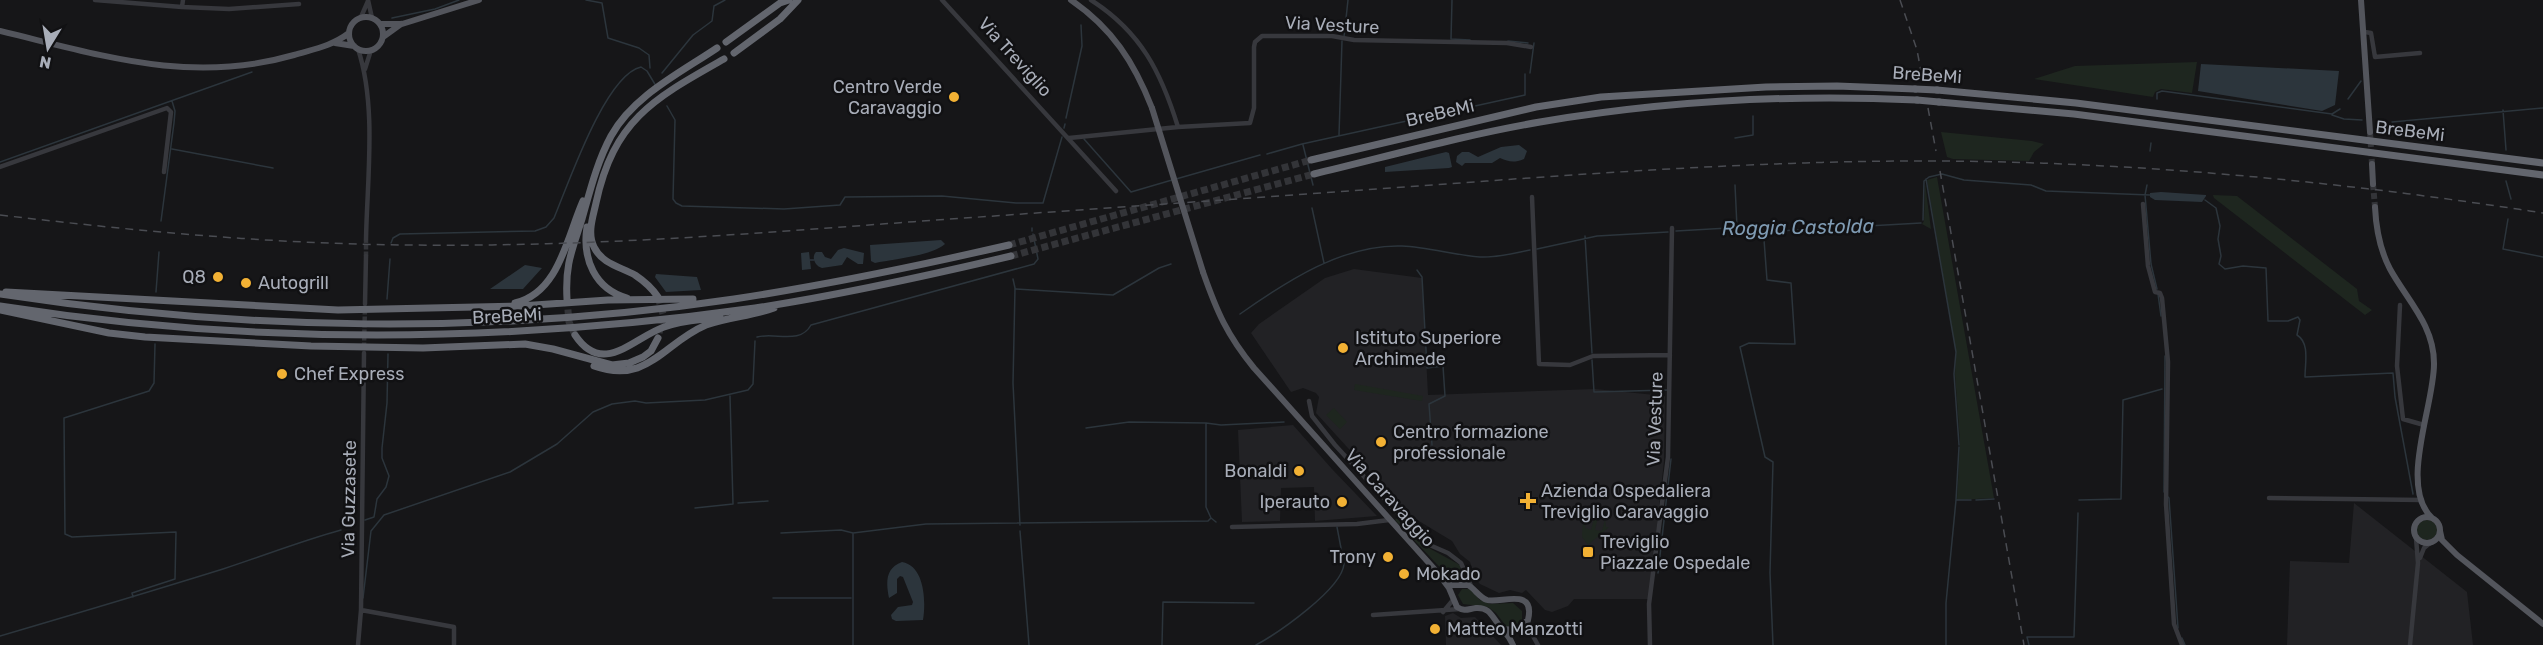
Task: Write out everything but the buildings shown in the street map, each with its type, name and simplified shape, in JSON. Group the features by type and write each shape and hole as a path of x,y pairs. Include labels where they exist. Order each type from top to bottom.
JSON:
{"highway":[{"path":"726,42 780,3 789,0"},
{"path":"734,53 780,19 798,0"},
{"path":"499,306 526,301 548,284 611,137 635,105 717,48"},
{"path":"639,300 615,294 602,284 592,270 585,239 588,222 613,151 633,120 658,99 724,59"},
{"name":"BreBeMi","path":"1311,160 1536,107 1601,97 1766,87 1837,86 1937,90 2076,103 2543,163"},
{"name":"BreBeMi","path":"1314,174 1538,122 1603,113 1750,100 1846,98 1917,100 2074,114 2543,175"},
{"path":"567,299 566,273 569,255 595,174"},
{"path":"597,200 591,232 595,249 609,263 643,280 658,297"},
{"name":"BreBeMi","path":"0,293 88,306 199,316 375,322 528,318 634,310 732,299 911,268 1010,245"},
{"name":"BreBeMi","path":"0,308 145,323 270,332 393,334 579,327 754,308 911,279 1011,256"},
{"path":"0,293 20,292 63,297 133,298 312,309 732,299"},
{"path":"567,353 604,369 619,371 634,369 658,358 702,327 719,321 756,314 783,303"},
{"path":"0,308 109,333 145,338 312,346 423,348 525,344 602,363 623,364 643,357 654,347 658,338"},
{"path":"575,335 588,349 610,354 625,349 654,331 671,324 738,314 754,308"}],"main road":[{"path":"383,37 402,24 478,0"},
{"name":"Via Caravaggio","path":"1071,0 1102,24 1122,46 1136,70 1152,108 1217,314 1229,335 1254,368 1384,518 1437,572 1450,584 1472,587 1480,596 1489,600 1519,598 1527,606 1528,619"},
{"path":"2361,0 2365,32 2370,132"},
{"path":"0,31 146,65 188,69 248,66 335,44 349,33 352,24 361,17 372,18 381,24 402,24"},
{"path":"335,44 371,50 380,45 383,37 381,24"},
{"path":"349,33 356,48"},
{"path":"2372,164 2373,184"},
{"path":"2375,207 2380,242 2389,267 2422,318 2434,353 2433,381 2419,459 2418,480 2422,500 2432,518 2439,525 2442,540 2457,555 2543,624"},
{"path":"2422,500 2418,521 2414,527 2416,538 2457,555"},
{"path":"2418,521 2432,518"},
{"path":"2431,543 2440,531"},
{"name":"Via Caravaggio","path":"1437,572 1461,610"},
{"path":"1453,598 1461,585"},
{"path":"1461,610 1476,608 1491,613 1514,645"},
{"path":"1514,645 1520,628 1528,619"},
{"path":"1504,629 1520,628"}],"street":[{"path":"95,0 238,9 299,4"},
{"path":"182,7 183,0"},
{"path":"237,0 238,9"},
{"name":"Via Treviglio","path":"942,0 1067,137"},
{"path":"1090,0 1121,23 1147,52 1163,81 1178,127"},
{"path":"361,17 368,1"},
{"path":"368,1 372,18"},
{"path":"2365,32 2371,33 2375,57 2420,53"},
{"name":"Via Vesture","path":"1067,137 1250,123 1254,108 1254,47 1255,42 1262,36 1332,36 1354,40 1507,43 1531,47"},
{"path":"356,48 365,69 369,111 366,240"},
{"path":"365,69 371,50"},
{"path":"0,168 167,108 171,112 164,172"},
{"path":"1067,137 1116,191"},
{"path":"1532,197 1539,364 1570,365 1593,356 1670,355"},
{"path":"2143,204 2148,266 2157,292 2168,362 2166,504 2174,624 2182,645"},
{"name":"Via Vesture","path":"1650,645 1649,604 1668,457 1672,228"},
{"path":"365,304 366,256"},
{"path":"2400,305 2397,366 2403,419 2424,426"},
{"name":"Via Guzzasete","path":"358,645 361,610 364,353"},
{"path":"1309,401 1312,416 1328,437 1425,543 1457,560 1466,571 1472,587"},
{"path":"2269,498 2422,500"},
{"path":"1232,527 1356,524 1384,518"},
{"path":"2410,645 2418,563 2416,538"},
{"path":"2418,563 2422,550 2431,543"},
{"path":"1461,585 1466,571"},
{"path":"1443,612 1453,598"},
{"path":"361,610 454,627 454,645"},
{"path":"1373,615 1461,610"},
{"name":"Via Caravaggio","path":"1528,619 1538,645"},
{"name":"Via Caravaggio","path":"1520,628 1533,636"}],"shaded area":[{"path":"2197,62 2192,93 2161,89 2155,92 2153,97 2034,79 2075,66"},
{"path":"2201,64 2339,71 2335,105 2322,111 2198,91"},
{"path":"1941,132 2044,144 2034,152 2029,161 1953,159 1947,157"},
{"path":"1519,145 1527,151 1524,159 1512,162 1500,158 1492,163 1465,163 1462,166 1456,162 1457,156 1462,152 1469,152 1478,157 1501,147"},
{"path":"1449,153 1452,167 1385,172 1385,167"},
{"path":"1937,177 1994,498 1957,500 1960,442 1955,374 1956,352 1927,180"},
{"path":"1925,183 1931,229 1922,224"},
{"path":"2150,193 2206,196 2202,202 2155,200 2150,197"},
{"path":"2213,195 2237,196 2357,289 2359,301 2372,310 2365,315"},
{"path":"941,240 945,244 931,251 875,263 871,261 870,245"},
{"path":"844,248 864,253 863,264 858,264 847,257 842,265 822,268 814,261 816,252 822,252 825,257 831,259 838,250"},
{"path":"809,252 811,269 802,270 801,253"},
{"path":"525,265 542,268 523,289 490,289"},
{"name":"Azienda Ospedaliera Treviglio Caravaggio","path":"1354,269 1422,278 1428,395 1595,389 1665,396 1664,461 1649,599 1574,599 1568,606 1552,612 1545,610 1526,590 1522,593 1510,590 1499,593 1480,584 1475,578 1470,562 1460,554 1452,541 1409,515 1316,413 1319,397 1316,393 1303,388 1291,392 1251,333 1259,324 1325,278"},
{"path":"656,274 697,277 701,290 666,292 655,277"},
{"path":"1355,384 1423,396 1422,401 1354,390"},
{"path":"1334,408 1347,422 1340,429 1326,415"},
{"path":"1293,425 1377,516 1315,521 1314,487 1281,488 1280,521 1242,522 1238,430"},
{"path":"2354,503 2467,592 2473,645 2287,645 2290,561 2349,563"},
{"path":"1398,517 1427,547 1460,565 1462,579 1457,581 1451,579 1395,520"},
{"path":"1598,517 1595,530 1602,531 1605,519 1606,527 1609,527 1588,545 1582,537 1583,520 1586,519 1585,528 1591,530 1594,518"},
{"path":"2427,520 2434,523 2437,530 2434,537 2427,540 2420,537 2417,530 2420,523"},
{"path":"902,562 910,565 920,577 924,595 923,620 896,621 892,619 891,615 898,607 912,605 913,602 903,577 900,576 897,579 897,593 889,598 888,577 892,568"},
{"path":"1462,589 1470,589 1480,600 1490,604 1513,603 1522,611 1522,621 1517,626 1506,626 1488,607 1463,604 1458,595"},
{"path":"1453,613 1461,618 1475,617 1501,645 1446,645 1445,616"}],"waterway":[{"path":"392,18 435,9 459,0"},
{"path":"586,0 602,3 608,38 639,48 649,55 650,68"},
{"path":"662,73 693,35 712,21 714,6 725,0"},
{"path":"1344,37 1348,0"},
{"path":"1452,0 1451,39 1470,40"},
{"path":"1066,118 1082,46 1081,25"},
{"path":"1339,135 1342,41"},
{"path":"1508,41 1528,43"},
{"path":"1530,73 1534,43"},
{"path":"391,243 393,238 400,234 535,231 546,227 554,218 589,133 614,89 627,74 641,67 647,71 656,86"},
{"path":"0,162 252,72"},
{"path":"1267,154 1302,144 1525,95 1525,74"},
{"path":"2348,99 2361,81"},
{"path":"2157,99 2157,93 2162,91 2332,114 2340,109"},
{"path":"161,221 174,123 175,111 172,101"},
{"path":"667,106 675,120 673,199 682,206 784,209 840,205 845,197 942,196 1016,203 1043,203 1062,137"},
{"path":"2392,122 2543,108"},
{"path":"2503,110 2506,150"},
{"path":"2332,115 2344,119 2362,120"},
{"path":"1735,138 1753,135 1753,116"},
{"path":"1064,128 1065,124"},
{"path":"1084,139 1131,192 1172,180"},
{"path":"2150,151 2151,143"},
{"path":"1303,145 1313,185"},
{"path":"172,149 273,168"},
{"path":"1176,179 1260,155"},
{"path":"1923,220 1924,181 1929,177 1942,174 1964,180 2031,185 2046,191 2150,195"},
{"path":"1926,179 1956,352 1954,374 1959,445"},
{"path":"2506,181 2511,199"},
{"path":"1735,185 1737,227"},
{"path":"2147,185 2145,195 2151,264 2157,289"},
{"path":"2205,200 2216,208 2220,226 2219,264 2225,269 2243,266 2266,268 2268,321 2288,321 2298,317 2300,320 2297,335 2305,348 2305,377 2393,373 2395,397 2413,494"},
{"path":"1312,208 1324,263"},
{"path":"2508,219 2503,249 2543,257"},
{"name":"Roggia Castolda","path":"1676,231 1763,226 1779,231 1921,223"},
{"path":"1763,226 1767,280 1791,283 1795,344 1749,343 1740,347 1765,457 1773,462 1770,573 1773,645"},
{"name":"Roggia Castolda","path":"1537,249 1597,236 1668,232"},
{"path":"757,337 800,335 811,325 1034,264 1038,259 1033,234"},
{"path":"1585,236 1592,353"},
{"name":"Roggia Castolda","path":"1240,314 1296,277 1358,251 1402,246 1486,257 1530,250"},
{"path":"156,292 159,252"},
{"path":"387,299 390,259"},
{"path":"1016,289 1113,295 1159,268 1171,264"},
{"path":"1417,270 1422,277 1427,368 1443,366 1445,396 1429,404 1432,445"},
{"path":"1013,279 1015,288 1013,383 1020,525"},
{"path":"2158,294 2161,316"},
{"path":"363,598 371,531 384,515 510,472 557,444 593,412 612,404 635,401 646,403 705,400 748,390 753,384 755,341"},
{"path":"133,597 132,593 175,579 176,532 72,537 65,534 64,418 149,391 154,383 155,344"},
{"path":"365,520 374,517 377,499 386,487 389,476 382,458 387,403 388,354"},
{"path":"2164,492 2165,356"},
{"path":"1592,360 1594,392 1667,390"},
{"path":"2079,500 2121,499 2123,400 2162,389"},
{"path":"695,508 733,504 730,396"},
{"path":"1086,428 1129,422 1206,423"},
{"path":"1216,522 1211,518 1206,507 1206,423 1221,425 1284,422"},
{"path":"1946,645 1946,603 1959,447"},
{"path":"1658,573 1671,459"},
{"path":"2167,496 2169,498 2178,628"},
{"path":"1976,500 1994,499"},
{"path":"1957,500 1971,500"},
{"path":"738,503 768,501"},
{"path":"2029,645 2027,637 2074,637 2078,513"},
{"path":"781,533 841,530 853,533 926,524 1208,521 1211,518"},
{"path":"351,526 356,523"},
{"path":"1256,645 1308,609 1341,574 1344,564 1337,527"},
{"path":"0,636 223,569 341,530"},
{"path":"1020,531 1029,645"},
{"path":"853,534 853,645"},
{"path":"773,598 851,598"},
{"path":"1162,645 1163,602 1254,603"},
{"path":"2182,638 2185,645"}],"tunnel":[{"path":"2370,132 2372,164"},
{"path":"1009,245 1311,160"},
{"path":"1011,256 1314,174"},
{"path":"2373,184 2375,207"},
{"path":"366,240 366,256"},
{"path":"658,297 663,314 659,333"},
{"path":"567,299 569,322 575,335"},
{"path":"364,347 365,307"}],"railway":[{"path":"1900,0 1917,50 1923,82"},
{"path":"1928,108 1936,151"},
{"path":"0,215 153,231 306,242 409,245 527,244 764,233 1662,169 1905,161 2065,164 2225,174 2384,191 2543,213"},
{"path":"1940,171 2024,645"}],"place":[{"name":"Centro Verde Caravaggio","path":"954,97"},
{"name":"Q8","path":"218,277"},
{"name":"Autogrill","path":"246,283"},
{"name":"Istituto Superiore Archimede","path":"1343,348"},
{"name":"Chef Express","path":"282,374"},
{"name":"Centro formazione professionale","path":"1381,442"},
{"name":"Bonaldi","path":"1299,471"},
{"name":"Azienda Ospedaliera Treviglio Caravaggio","path":"1528,501"},
{"name":"Iperauto","path":"1342,502"},
{"name":"Treviglio Piazzale Ospedale","path":"1588,552"},
{"name":"Trony","path":"1388,557"},
{"name":"Mokado","path":"1404,574"},
{"name":"Matteo Manzotti","path":"1435,629"}]}
